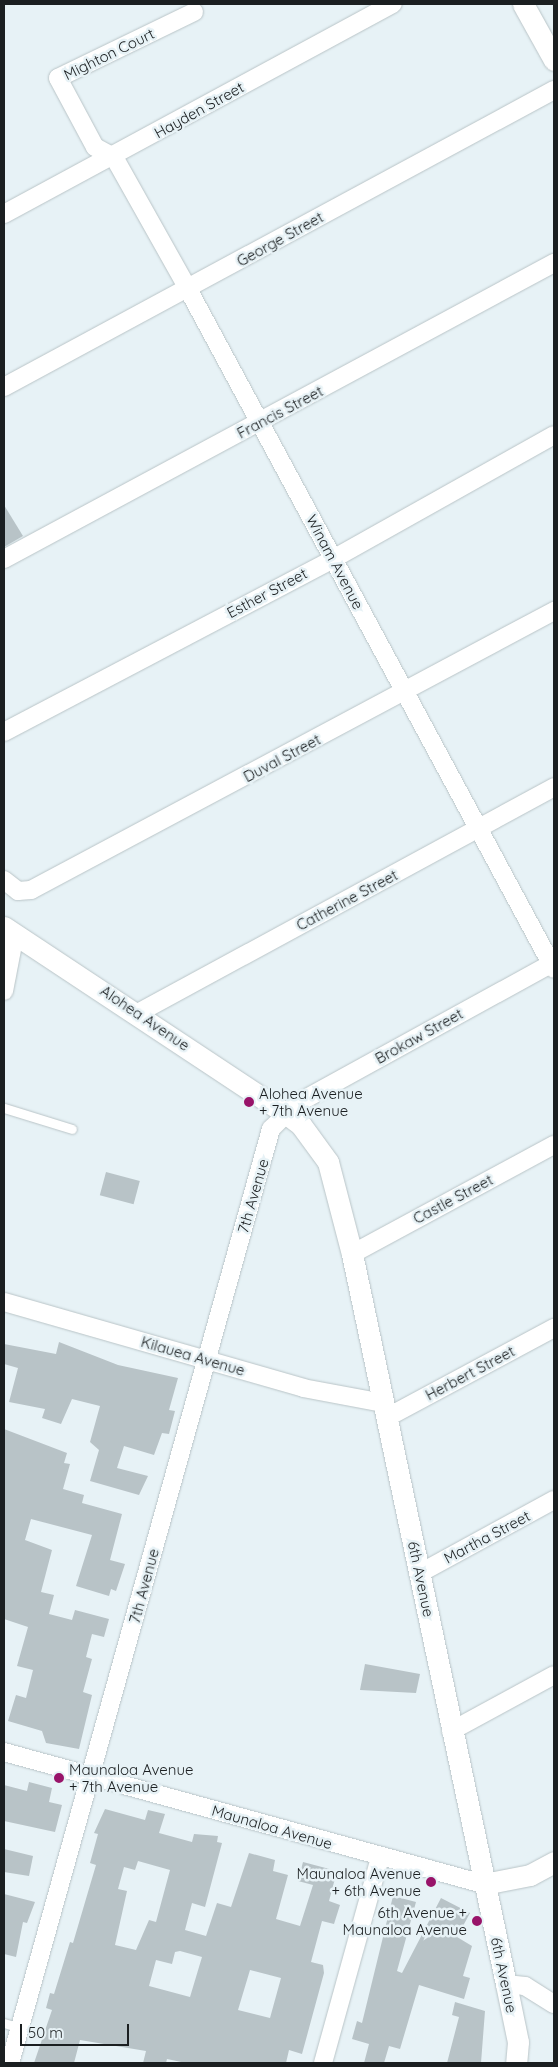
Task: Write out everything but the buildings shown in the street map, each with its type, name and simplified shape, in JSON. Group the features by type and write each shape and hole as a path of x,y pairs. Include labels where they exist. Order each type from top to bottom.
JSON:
{"street":[{"name":"Hayden Street","path":"4,214 114,157 393,4"},
{"path":"523,4 554,60"},
{"name":"Mighton Court","path":"114,157 95,147 58,78 194,12"},
{"name":"George Street","path":"4,387 554,90"},
{"name":"Winam Avenue","path":"114,157 188,289 404,694 553,965"},
{"name":"Francis Street","path":"4,559 260,423 554,263"},
{"name":"Esther Street","path":"4,732 333,559 554,435"},
{"name":"Duval Street","path":"5,883 18,891 31,890 404,694 554,611"},
{"name":"Catherine Street","path":"138,1013 554,787"},
{"path":"4,992 9,930"},
{"name":"Alohea Avenue","path":"9,930 138,1013 284,1112"},
{"name":"Brokaw Street","path":"284,1112 553,965"},
{"name":"6th Avenue","path":"284,1112 301,1125 328,1162 352,1254 518,2042 516,2063"},
{"name":"7th Avenue","path":"10,2063 12,2026 92,1776 271,1129 284,1112"},
{"name":"Castle Street","path":"352,1254 554,1145"},
{"name":"Kilauea Avenue","path":"4,1302 385,1410"},
{"name":"Herbert Street","path":"385,1410 554,1328"},
{"name":"Martha Street","path":"420,1573 554,1500"},
{"path":"451,1731 554,1675"},
{"name":"Maunaloa Avenue","path":"4,1752 380,1858 484,1884"},
{"path":"323,2063 380,1858"},
{"path":"484,1884 530,1875 554,1862"},
{"path":"506,1984 525,1986 554,2004"}],"lane":[{"path":"4,1108 72,1129"}],"place":[{"name":"Alohea Avenue + 7th Avenue","path":"249,1102"},
{"name":"Maunaloa Avenue + 7th Avenue","path":"59,1778"},
{"name":"Maunaloa Avenue + 6th Avenue","path":"431,1882"},
{"name":"6th Avenue + Maunaloa Avenue","path":"477,1921"}]}
